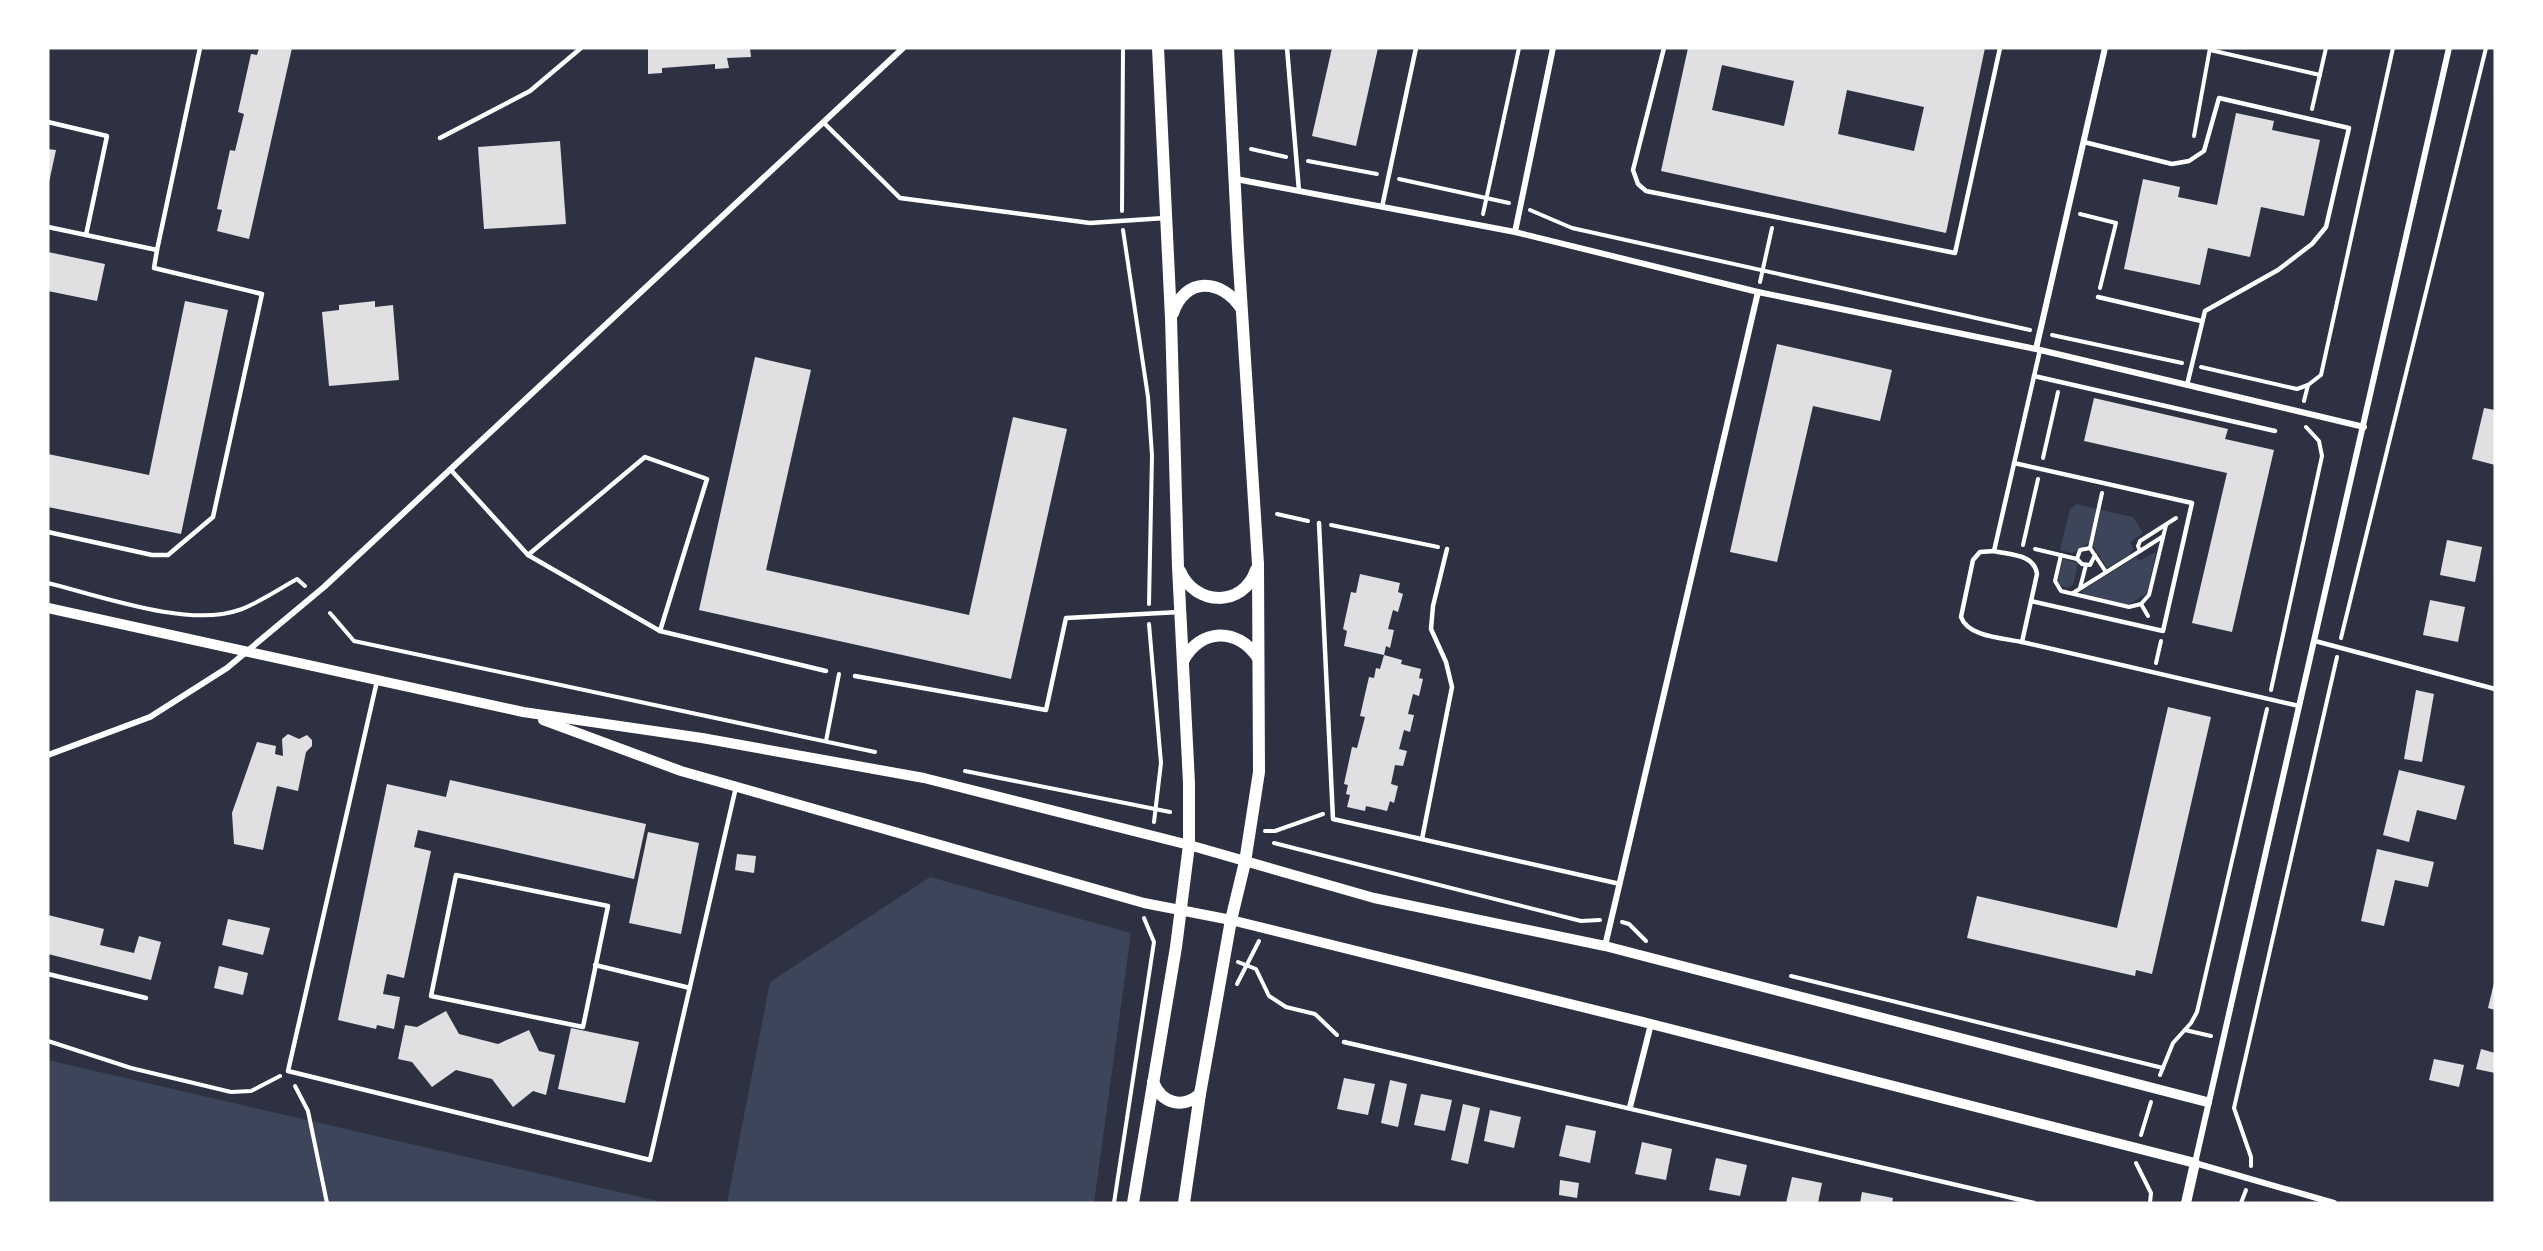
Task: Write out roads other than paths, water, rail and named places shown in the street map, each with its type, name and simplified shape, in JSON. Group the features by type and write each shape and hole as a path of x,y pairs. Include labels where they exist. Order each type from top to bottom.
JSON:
{"main road":[{"path":"1133,1203 1181,909 1189,845 1190,783 1178,567 1172,318 1158,48"},
{"path":"1184,1203 1200,1094 1231,920 1245,862 1259,772 1258,564 1241,309 1228,48"},
{"path":"1172,318 1177,303 1188,291 1203,285 1219,287 1232,296 1241,309"},
{"path":"1178,567 1184,582 1196,593 1211,598 1227,598 1242,591 1248,585 1253,579 1258,564"},
{"path":"1183,662 1197,643 1219,635 1242,640 1258,658"},
{"path":"1153,1082 1160,1095 1173,1102 1188,1102 1200,1094"}],"street":[{"path":"48,755 150,717 226,668 324,587 903,48"},
{"path":"1515,232 1553,48"},
{"path":"2038,349 2105,48"},
{"path":"2186,1203 2207,1102 2364,427 2449,48"},
{"path":"1236,179 1515,232 1758,292 2038,349 2364,427"},
{"path":"1605,946 1758,292"},
{"path":"48,608 523,712 702,738 924,778 1189,845 1374,898 1605,946 2207,1102"},
{"path":"523,712 681,771 1124,897 1231,920 1651,1024 2195,1163 2334,1203"},
{"path":"1630,1107 1651,1024"}],"lane":[{"path":"48,532 152,555 168,555 213,516 262,294 154,268 200,48"},
{"path":"440,138 530,91 581,48"},
{"path":"1287,48 1299,191"},
{"path":"1382,207 1416,48"},
{"path":"1664,48 1633,170 1638,184 1646,191 1955,253 2000,48"},
{"path":"2084,142 2172,164 2189,161 2204,151 2219,98 2349,128 2326,227 2312,244 2278,270 2205,311 2187,385"},
{"path":"48,122 107,136 86,235"},
{"path":"823,122 900,198 1089,223 1166,218"},
{"path":"48,227 157,250"},
{"path":"2098,297 2201,321"},
{"path":"1994,551 2034,376 2038,349"},
{"path":"2034,376 2276,431"},
{"path":"528,555 645,457 707,479 660,631"},
{"path":"2014,463 2192,503 2163,631 2031,601"},
{"path":"450,469 528,555 660,631 826,671"},
{"path":"1318,523 1333,819 1620,884"},
{"path":"1422,839 1452,687 1446,662 1431,629 1433,606 1447,549"},
{"path":"2022,642 2037,574 2034,564 2024,557 1994,551 1980,552 1973,560 1961,617 1967,628 1976,632 2299,706"},
{"path":"855,676 1046,710 1066,618 1180,612"},
{"path":"2314,641 2495,689"},
{"path":"377,680 288,1071 650,1160 736,787"},
{"path":"456,875 608,906 596,965 583,1027 431,996 456,875"},
{"path":"596,965 690,988"},
{"path":"48,974 146,998"},
{"path":"1344,1042 2034,1203"}]}
